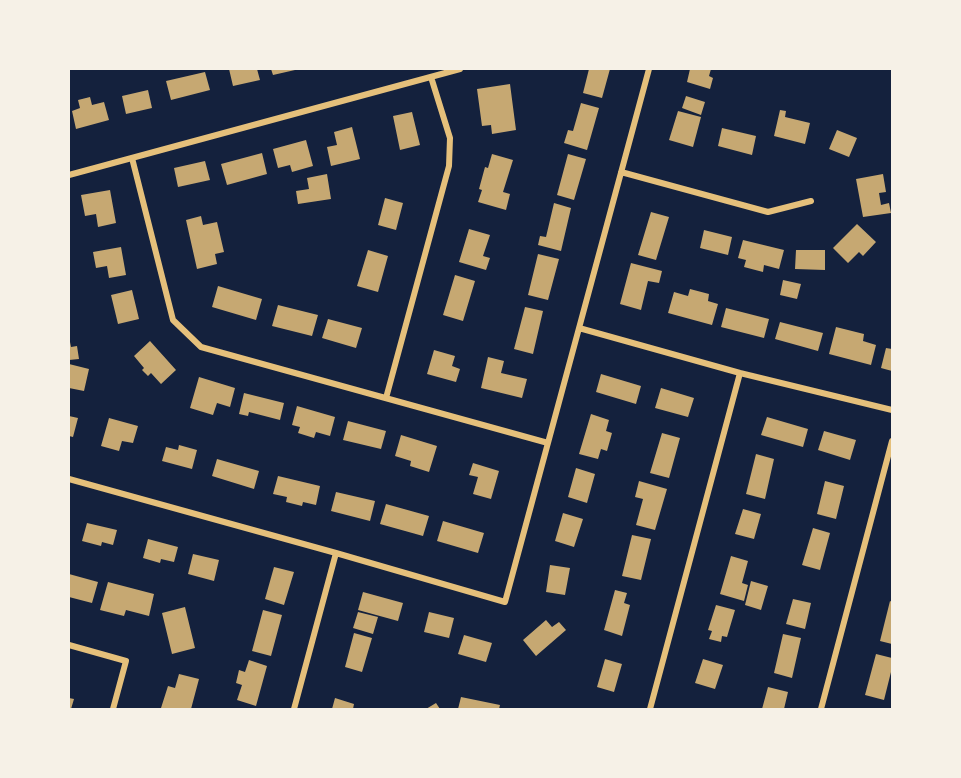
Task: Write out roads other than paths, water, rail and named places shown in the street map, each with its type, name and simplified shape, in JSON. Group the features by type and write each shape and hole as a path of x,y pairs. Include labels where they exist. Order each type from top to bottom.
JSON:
{"street":[{"path":"69,175 460,69"},
{"path":"69,479 505,602 649,69"},
{"path":"386,398 449,166 450,138 431,77"},
{"path":"132,158 173,320 201,347 548,443"},
{"path":"621,172 768,212 811,201"},
{"path":"579,328 740,373 892,410"},
{"path":"650,709 740,373"},
{"path":"821,709 892,441"},
{"path":"294,709 336,553"},
{"path":"69,645 126,661 113,709"}]}
